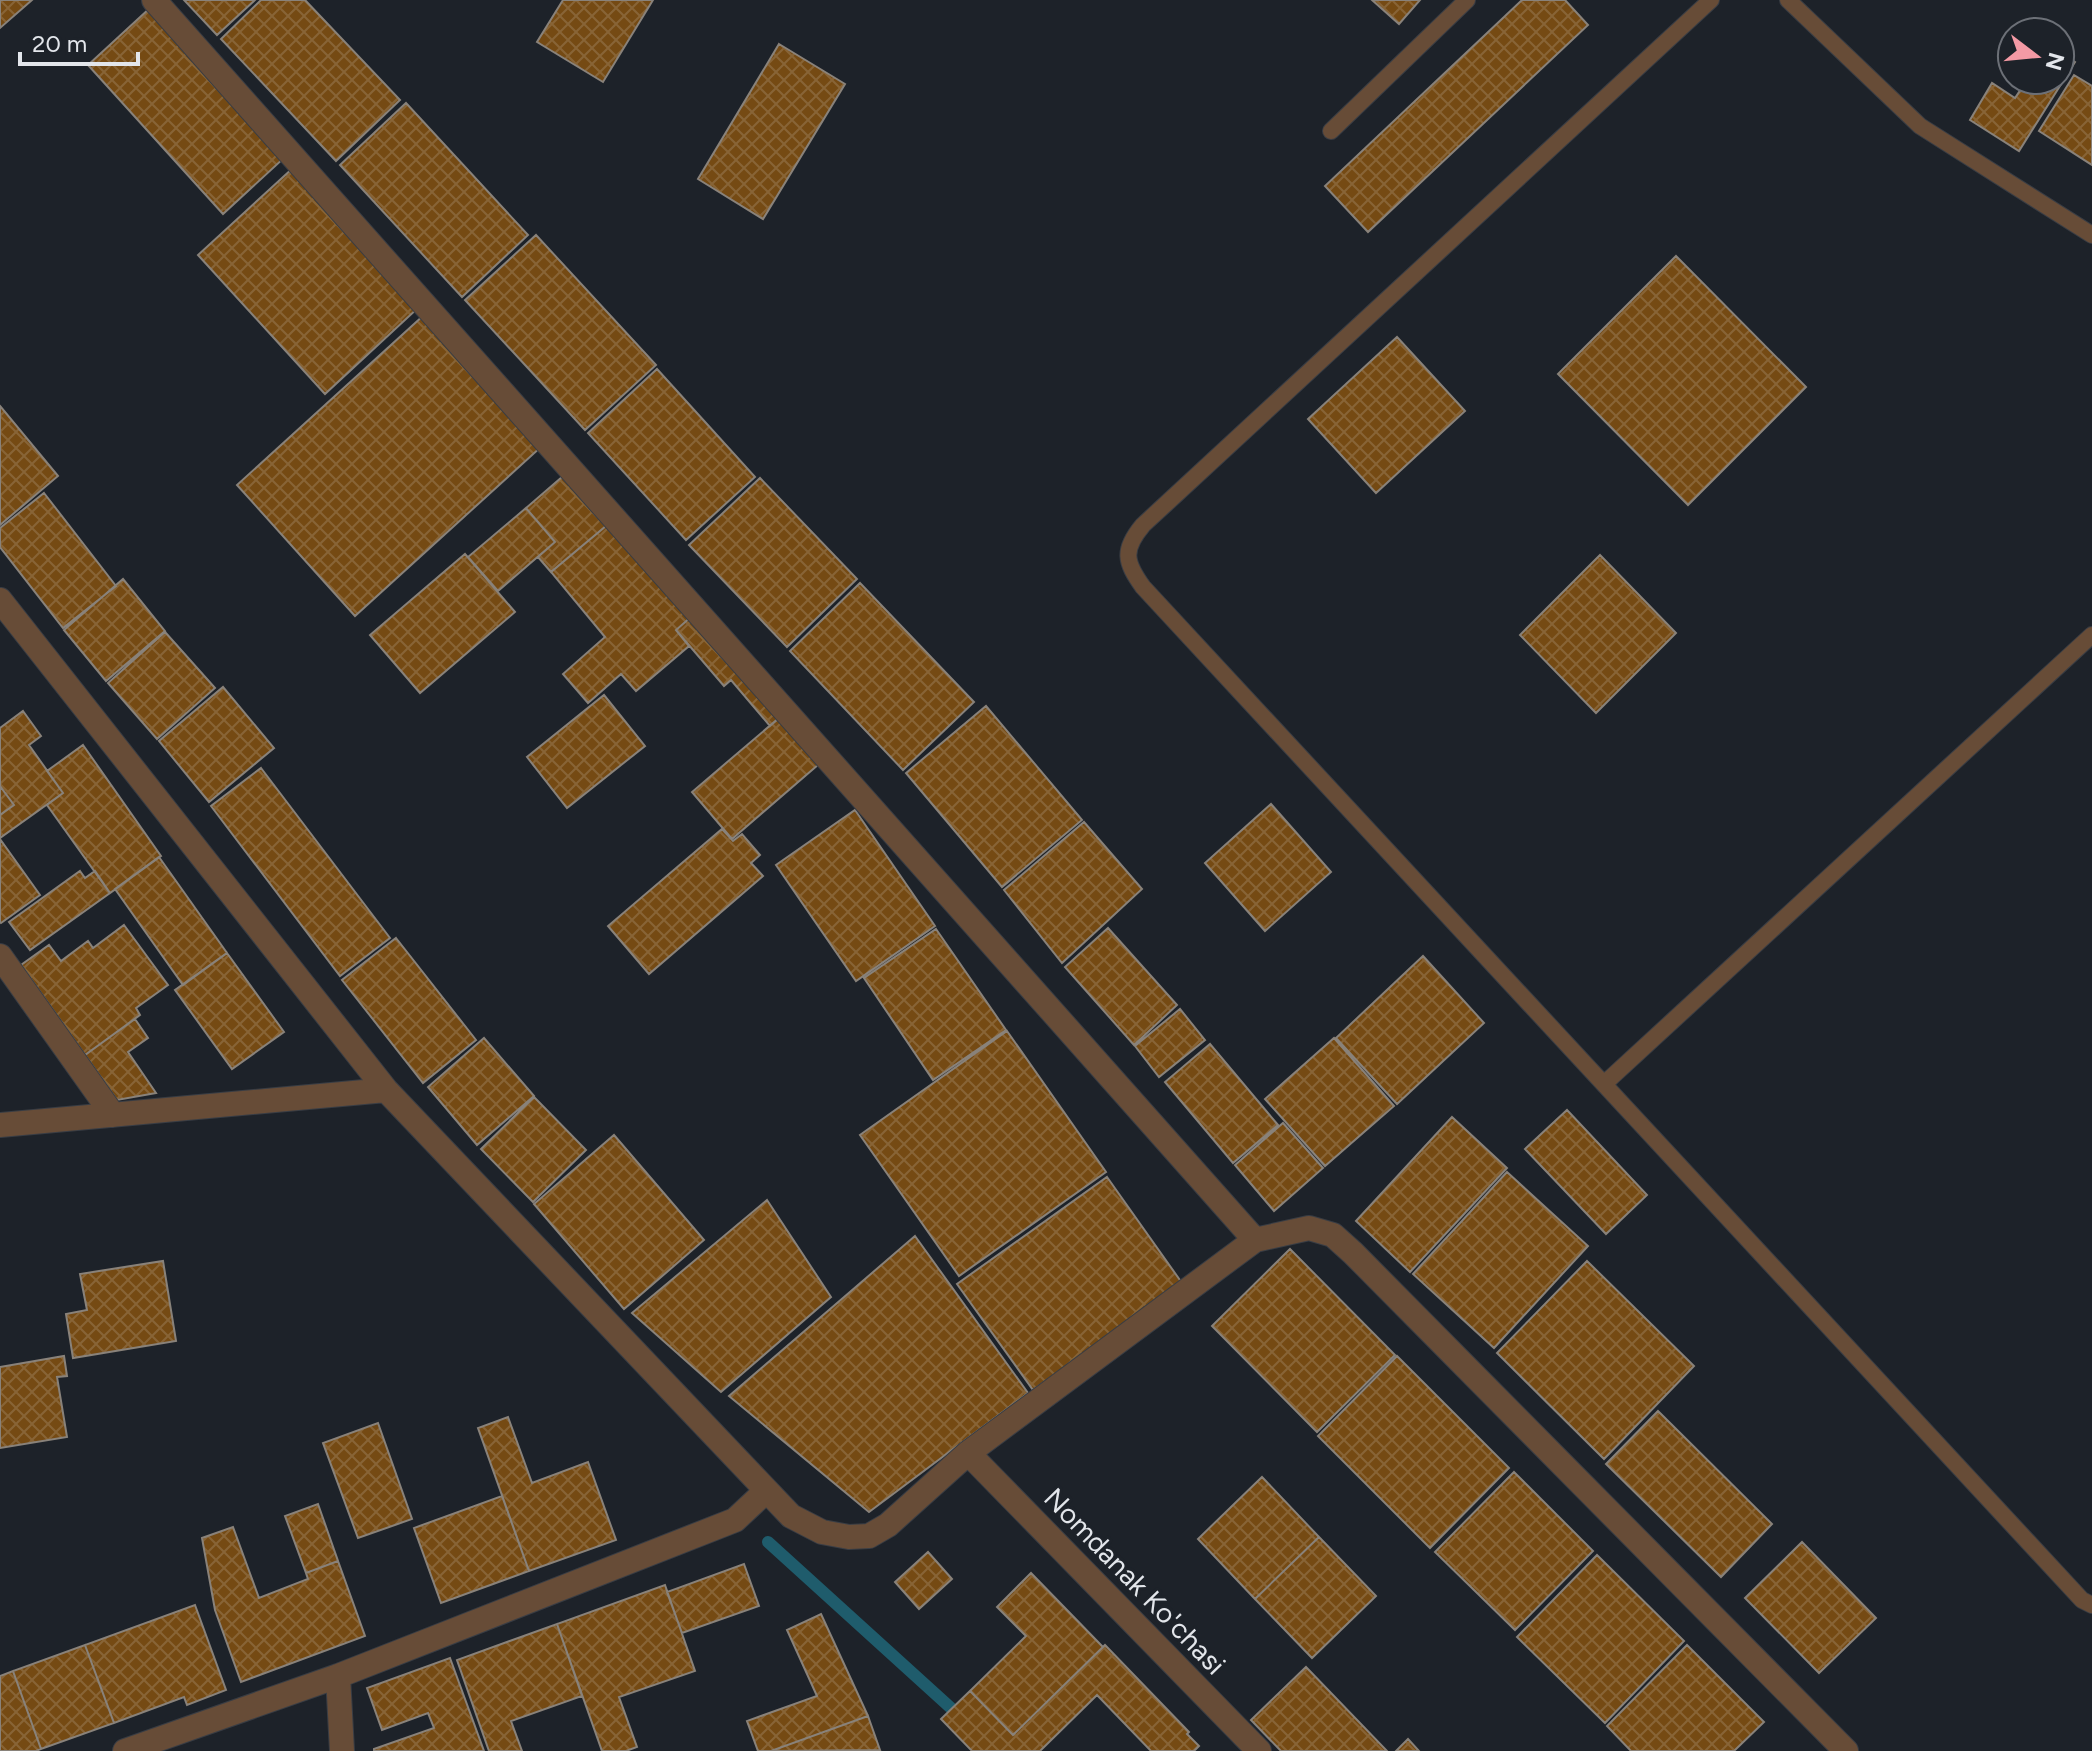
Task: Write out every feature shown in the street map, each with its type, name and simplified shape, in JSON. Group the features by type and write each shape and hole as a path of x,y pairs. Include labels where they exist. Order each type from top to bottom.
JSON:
{"street":[{"path":"154,0 1255,1240"},
{"path":"0,600 386,1090 791,1516 822,1532 849,1537 869,1536 888,1525 968,1453 1255,1240 1309,1228 1333,1235 1353,1253 1846,1751"},
{"path":"0,956 113,1115"},
{"path":"0,1125 386,1090"},
{"name":"Nomdanak Ko'chasi","path":"968,1453 1259,1751"},
{"path":"125,1751 338,1676 735,1520 766,1491"},
{"path":"338,1676 342,1751"}],"lane":[{"path":"1331,131 1467,0"},
{"path":"1711,0 1143,525 1131,539 1127,555 1131,570 1143,587 2082,1600 2092,1605"},
{"path":"1788,0 1920,126 2092,235"},
{"path":"1604,1084 2092,635"}],"building":[{"path":"0,0 32,0 0,28"},
{"path":"184,0 255,0 217,35"},
{"path":"261,0 305,0 400,100 336,161 221,39"},
{"path":"563,0 653,0 603,82 537,42"},
{"path":"1372,0 1420,0 1399,24"},
{"path":"1522,0 1565,0 1588,25 1368,232 1325,186"},
{"path":"150,8 285,157 223,214 88,65"},
{"path":"779,44 845,84 763,219 698,179"},
{"path":"2076,76 2092,86 2092,165 2039,131 2061,96 2076,96"},
{"path":"1992,83 1996,86 1996,96 2054,96 2019,151 1970,120"},
{"path":"406,103 528,235 462,297 340,165"},
{"path":"293,168 419,307 325,394 198,255"},
{"path":"536,235 656,365 585,430 465,300"},
{"path":"1676,256 1806,387 1688,505 1558,374"},
{"path":"424,315 542,446 355,616 237,485"},
{"path":"1397,337 1465,411 1376,493 1308,419"},
{"path":"657,369 755,477 686,540 588,433"},
{"path":"0,406 58,476 0,525"},
{"path":"569,471 612,521 551,572 538,557 555,542 526,508"},
{"path":"760,478 857,579 787,647 689,545"},
{"path":"44,493 116,586 63,628 0,547 0,528"},
{"path":"526,508 555,542 498,591 468,557"},
{"path":"612,521 692,616 676,630 689,646 636,691 621,674 588,703 563,674 605,637 551,572"},
{"path":"465,554 515,612 420,693 370,635"},
{"path":"1600,555 1676,633 1596,713 1520,635"},
{"path":"123,579 165,631 106,681 64,630"},
{"path":"860,583 974,702 903,770 790,651"},
{"path":"699,610 786,712 770,726 731,680 724,686 676,630"},
{"path":"165,632 215,688 157,739 108,683"},
{"path":"223,687 274,748 209,802 159,741"},
{"path":"604,695 645,746 567,808 527,757"},
{"path":"986,706 1082,820 1002,887 906,773"},
{"path":"23,711 41,736 29,745 63,793 0,838 0,815 14,805 0,786 0,728"},
{"path":"786,712 826,758 732,839 692,792"},
{"path":"83,745 161,856 110,893 47,805 63,793 47,771"},
{"path":"261,768 390,938 340,976 211,806"},
{"path":"0,786 14,805 0,815"},
{"path":"1271,804 1331,872 1265,931 1205,863"},
{"path":"855,810 935,926 856,981 776,865"},
{"path":"1084,822 1142,889 1062,963 1004,890"},
{"path":"722,829 733,841 742,834 760,855 751,863 763,876 649,974 608,926"},
{"path":"0,839 40,895 1,923 0,922"},
{"path":"159,857 227,953 183,985 115,889"},
{"path":"80,871 85,878 95,871 110,893 30,950 9,922"},
{"path":"124,925 168,985 136,1008 140,1015 85,1055 21,965 49,945 61,961 88,941 93,948"},
{"path":"1108,928 1177,1005 1134,1045 1065,967"},
{"path":"936,929 1006,1030 933,1080 864,978"},
{"path":"396,938 476,1040 423,1083 342,980"},
{"path":"227,953 284,1032 232,1069 175,990"},
{"path":"1423,956 1484,1023 1397,1104 1336,1038"},
{"path":"1180,1009 1205,1040 1159,1077 1135,1046"},
{"path":"135,1019 148,1038 128,1052 156,1093 117,1100 85,1055"},
{"path":"1007,1031 1106,1172 959,1276 860,1135"},
{"path":"484,1038 534,1096 477,1145 428,1087"},
{"path":"1334,1038 1394,1106 1325,1166 1265,1099"},
{"path":"1210,1044 1278,1125 1233,1163 1165,1082"},
{"path":"534,1097 586,1150 533,1202 481,1149"},
{"path":"1567,1110 1647,1195 1606,1234 1525,1149"},
{"path":"1452,1117 1507,1168 1410,1272 1356,1221"},
{"path":"1283,1123 1323,1168 1274,1211 1235,1165"},
{"path":"614,1135 704,1240 624,1309 534,1204"},
{"path":"1507,1172 1588,1246 1494,1348 1413,1274"},
{"path":"1107,1177 1182,1283 1033,1390 957,1284"},
{"path":"767,1200 831,1297 721,1392 632,1313"},
{"path":"915,1236 1028,1393 869,1512 729,1396"},
{"path":"1290,1249 1395,1355 1317,1432 1212,1326"},
{"path":"163,1261 176,1341 73,1358 66,1314 87,1310 80,1274"},
{"path":"1587,1261 1694,1366 1604,1459 1497,1353"},
{"path":"64,1356 67,1376 57,1377 67,1437 0,1448 0,1367"},
{"path":"1397,1356 1509,1468 1430,1548 1318,1436"},
{"path":"1658,1411 1772,1524 1721,1577 1606,1464"},
{"path":"508,1417 532,1483 588,1462 616,1540 529,1571 478,1428"},
{"path":"378,1423 412,1519 358,1538 323,1443"},
{"path":"1514,1472 1593,1551 1515,1630 1435,1552"},
{"path":"1262,1477 1319,1537 1255,1599 1198,1539"},
{"path":"502,1496 529,1571 441,1603 414,1528"},
{"path":"318,1504 338,1561 306,1573 285,1516"},
{"path":"233,1527 259,1598 308,1579 306,1573 338,1561 365,1636 241,1682 215,1610 202,1538"},
{"path":"1319,1537 1376,1596 1312,1658 1255,1599"},
{"path":"1802,1542 1876,1618 1819,1673 1745,1598"},
{"path":"928,1552 952,1579 919,1609 895,1582"},
{"path":"1597,1555 1684,1641 1605,1723 1517,1637"},
{"path":"744,1564 759,1606 682,1633 667,1592"},
{"path":"1031,1573 1103,1647 1013,1735 970,1691 1026,1636 997,1607"},
{"path":"665,1585 695,1671 619,1697 637,1747 626,1751 602,1751 557,1624"},
{"path":"195,1605 226,1690 187,1705 184,1697 114,1723 85,1645"},
{"path":"821,1614 868,1716 771,1751 758,1751 747,1721 817,1696 787,1630"},
{"path":"557,1624 582,1696 511,1721 522,1751 489,1751 457,1660"},
{"path":"85,1645 114,1723 41,1749 13,1671"},
{"path":"1105,1645 1189,1732 1187,1734 1199,1746 1194,1751 1151,1751 1097,1695 1040,1751 972,1751 941,1719 970,1691 1013,1735"},
{"path":"1687,1645 1764,1722 1734,1751 1631,1751 1607,1726"},
{"path":"450,1658 484,1751 374,1751 434,1728 428,1713 382,1730 367,1688"},
{"path":"1306,1667 1387,1751 1281,1751 1251,1720"},
{"path":"13,1671 41,1749 36,1751 0,1751 0,1676"},
{"path":"868,1716 880,1750 771,1751"},
{"path":"1408,1739 1419,1751 1396,1751"}],"waterway":[{"path":"768,1542 963,1719"}]}
